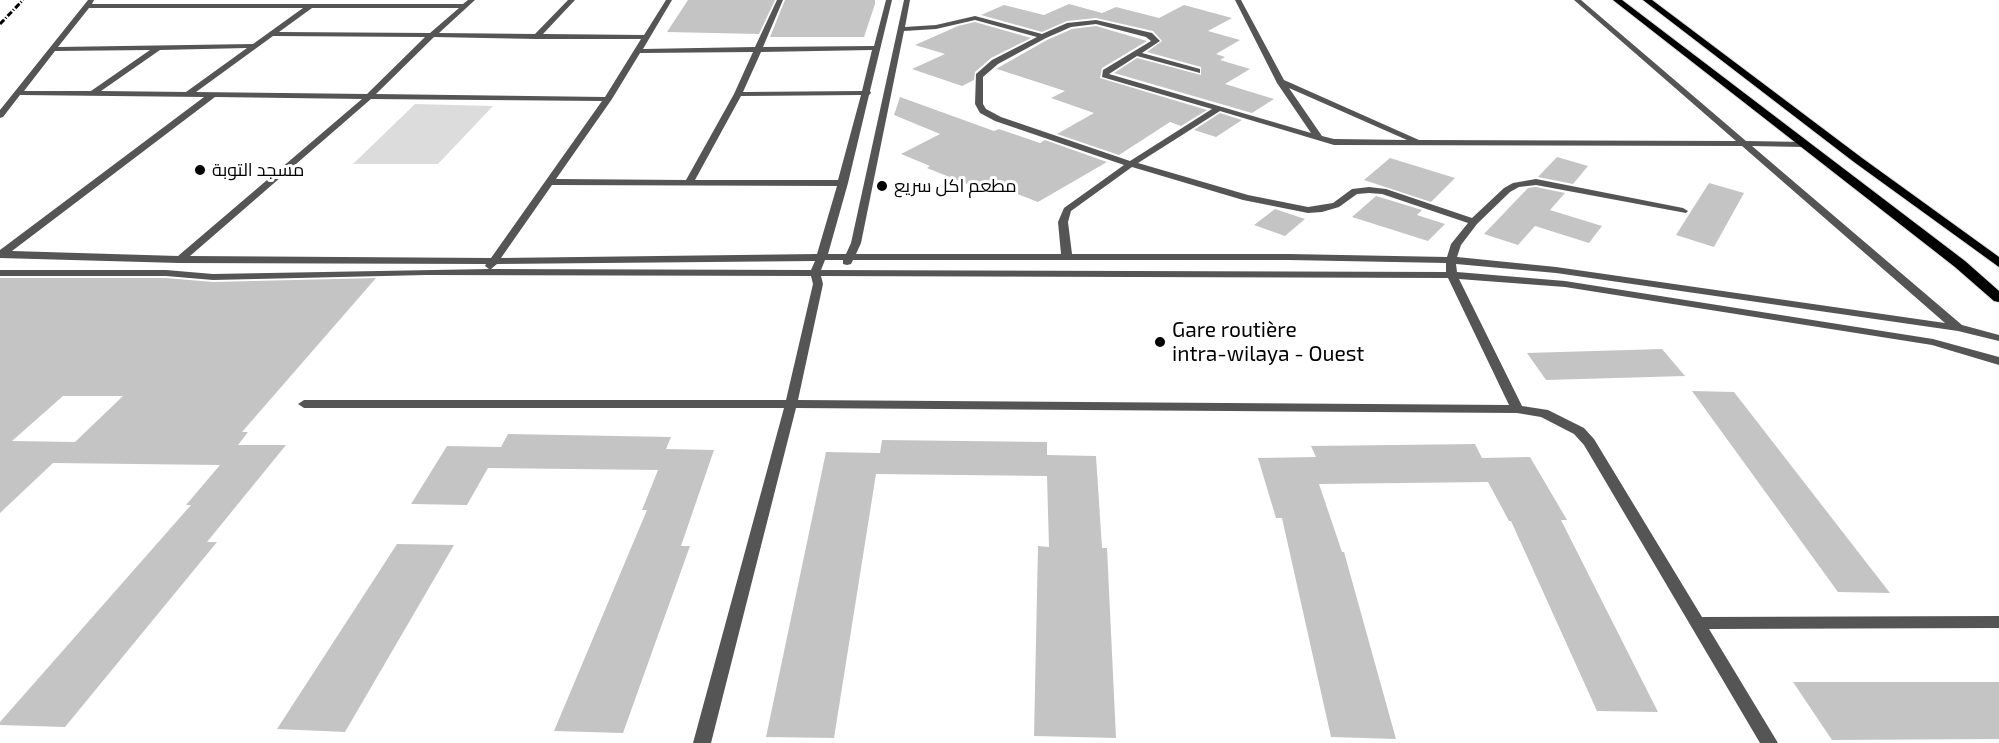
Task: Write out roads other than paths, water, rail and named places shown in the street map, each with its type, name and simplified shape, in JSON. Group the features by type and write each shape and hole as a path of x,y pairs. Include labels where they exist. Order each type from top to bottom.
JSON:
{"main road":[{"path":"1617,0 1960,264 1999,298"},
{"path":"1647,0 1858,160 1999,263"}],"street":[{"path":"189,94 318,0"},
{"path":"537,36 572,0"},
{"path":"487,272 608,99 669,0"},
{"path":"690,181 738,94 780,0"},
{"path":"702,743 791,404 820,258 826,246 890,0"},
{"path":"841,272 856,243 907,0"},
{"path":"1238,0 1281,82 1320,139"},
{"path":"1577,0 1958,328"},
{"path":"0,115 90,3 309,6 469,3"},
{"path":"166,273 181,257 370,96 431,36 469,3"},
{"path":"902,29 943,26 975,18 1043,36"},
{"path":"1474,222 1383,191 1355,191 1335,205 1322,209 1308,210 1270,204 1131,164 998,119 983,111 979,104 979,76 995,62 1043,36 1070,25 1096,22 1155,38 1156,41 1106,72 1105,75 1320,139 1361,143 1802,144"},
{"path":"273,34 645,37"},
{"path":"52,49 256,46"},
{"path":"94,93 157,48"},
{"path":"638,51 878,48"},
{"path":"1135,53 1197,71"},
{"path":"1281,82 1420,142"},
{"path":"19,93 608,99"},
{"path":"738,94 867,93"},
{"path":"0,254 214,94"},
{"path":"1067,258 1063,222 1067,210 1131,164 1218,109"},
{"path":"549,182 843,183"},
{"path":"1517,409 1452,275 1451,260 1455,244 1507,190 1526,183 1546,184 1683,211"},
{"path":"0,254 231,260 493,261 850,257 1290,257 1451,260 1556,270 1958,328 1999,338"},
{"path":"0,273 166,273 213,277 487,272 816,278 841,272 1452,275 1565,284 1933,342 1983,355 1999,362"},
{"path":"1983,355 1999,368"},
{"path":"304,404 791,404 1517,409 1544,413 1564,421 1579,431 1589,442 1769,743"},
{"path":"1697,623 1999,622"}],"railway":[{"path":"0,24 23,0"}],"place":[{"name":"مسجد التوبة","path":"200,170"},
{"name":"مطعم اكل سريع","path":"882,186"},
{"name":"Gare routière intra-wilaya - Ouest","path":"1160,342"}]}
